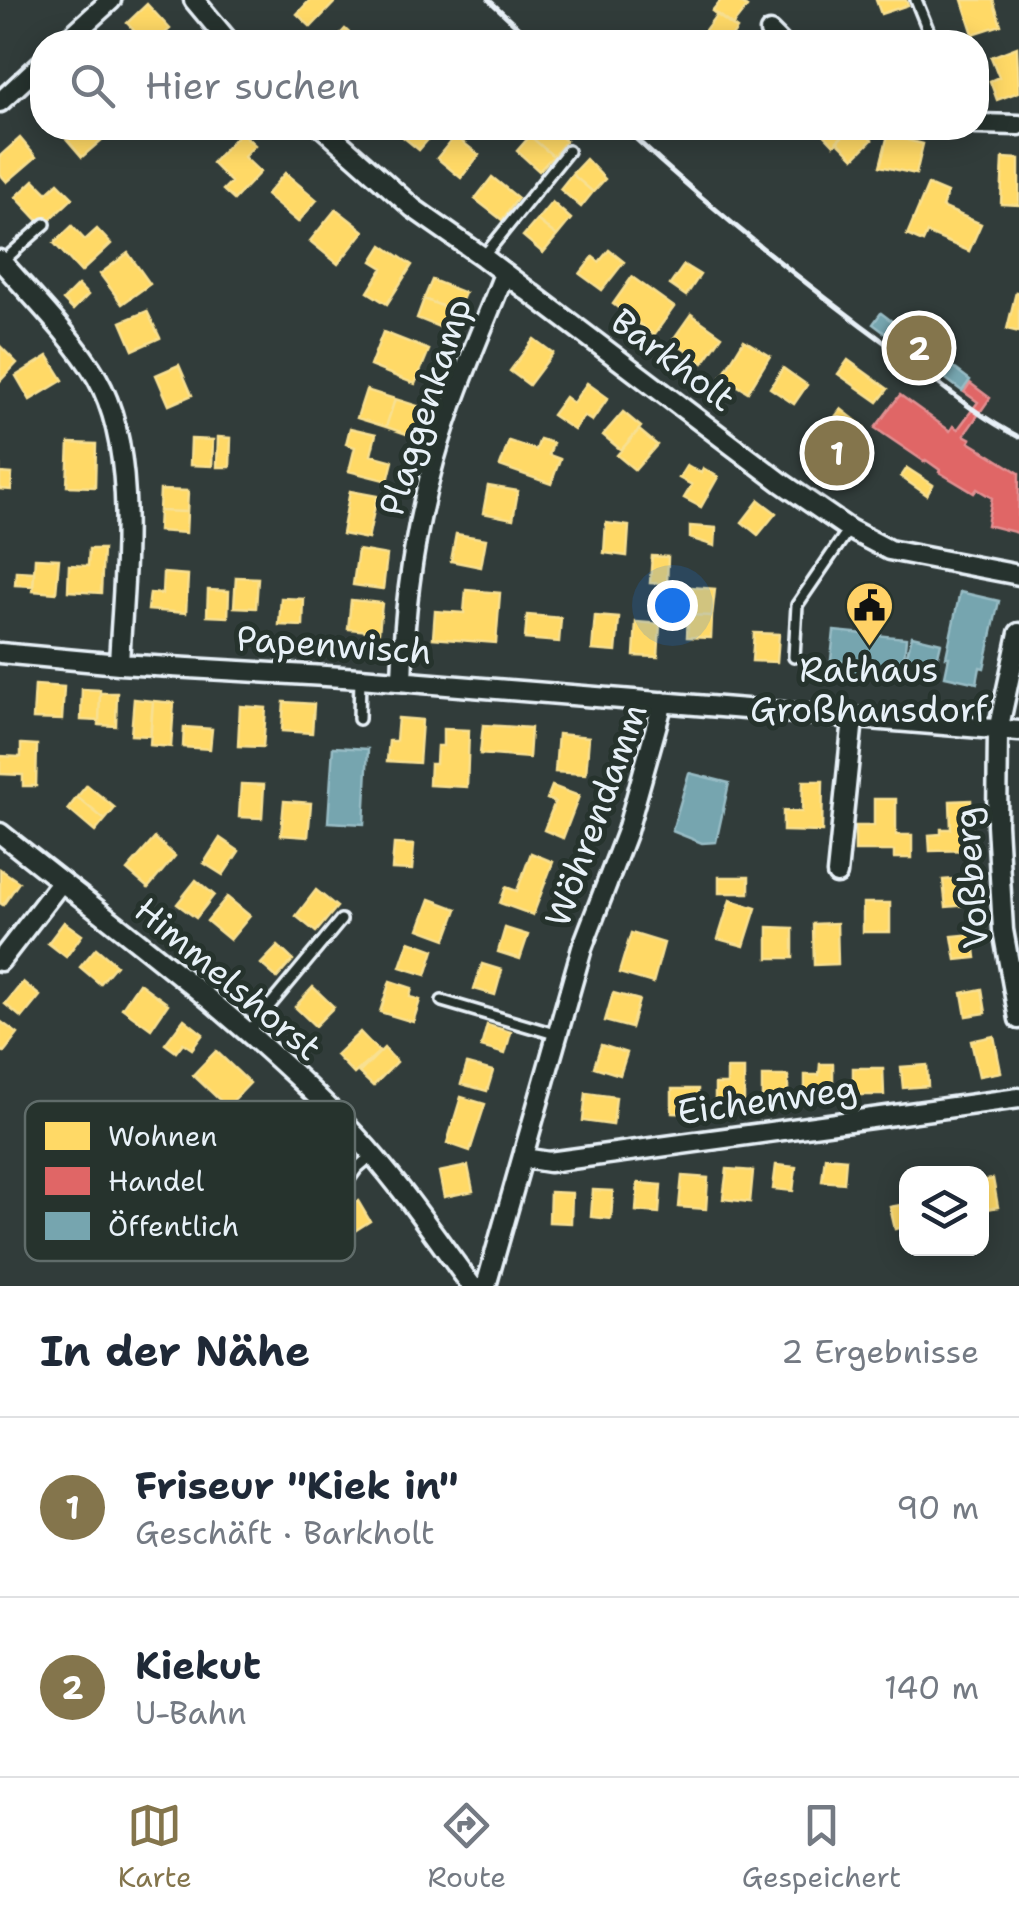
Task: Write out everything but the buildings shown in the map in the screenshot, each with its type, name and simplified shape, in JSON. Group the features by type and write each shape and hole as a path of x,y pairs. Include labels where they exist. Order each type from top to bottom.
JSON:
{"street":[{"path":"77,30 111,0"},
{"path":"194,0 220,30"},
{"path":"0,102 30,74"},
{"path":"989,125 1019,126"},
{"name":"Barkholt","path":"336,140 413,208 849,529 888,550 1019,575"},
{"path":"1,261 80,352 112,412 121,451 124,513 119,664"},
{"name":"Plaggenkamp","path":"402,681 406,603 432,472 456,394 504,274"},
{"name":"Voßberg","path":"1019,633 998,732 998,842 1004,930 1019,1019"},
{"name":"Papenwisch","path":"0,652 119,664 664,702"},
{"name":"Wöhrendamm","path":"486,1286 582,948 632,814 664,702 1019,732"},
{"path":"837,874 853,719"},
{"name":"Himmelshorst","path":"0,834 247,1033 320,1101"},
{"path":"0,961 61,882"},
{"name":"Eichenweg","path":"524,1158 550,1162 1019,1098"},
{"name":"Himmelshorst","path":"355,1137 472,1286"}],"lane":[{"path":"916,0 928,30"},
{"path":"483,257 568,152"},
{"path":"1,261 46,224"},
{"path":"794,657 797,606 849,529"},
{"path":"358,719 360,678"},
{"path":"247,1033 341,920"},
{"path":"442,1001 558,1034"},
{"path":"355,1171 372,1155"}],"railway":[{"path":"489,0 521,30"},
{"path":"637,140 793,272 957,398 1019,437"}],"place":[{"name":"Kiekut","path":"919,348"},
{"name":"Friseur \"Kiek in\"","path":"837,453"},
{"name":"Rathaus Großhansdorf","path":"869,648"}]}
